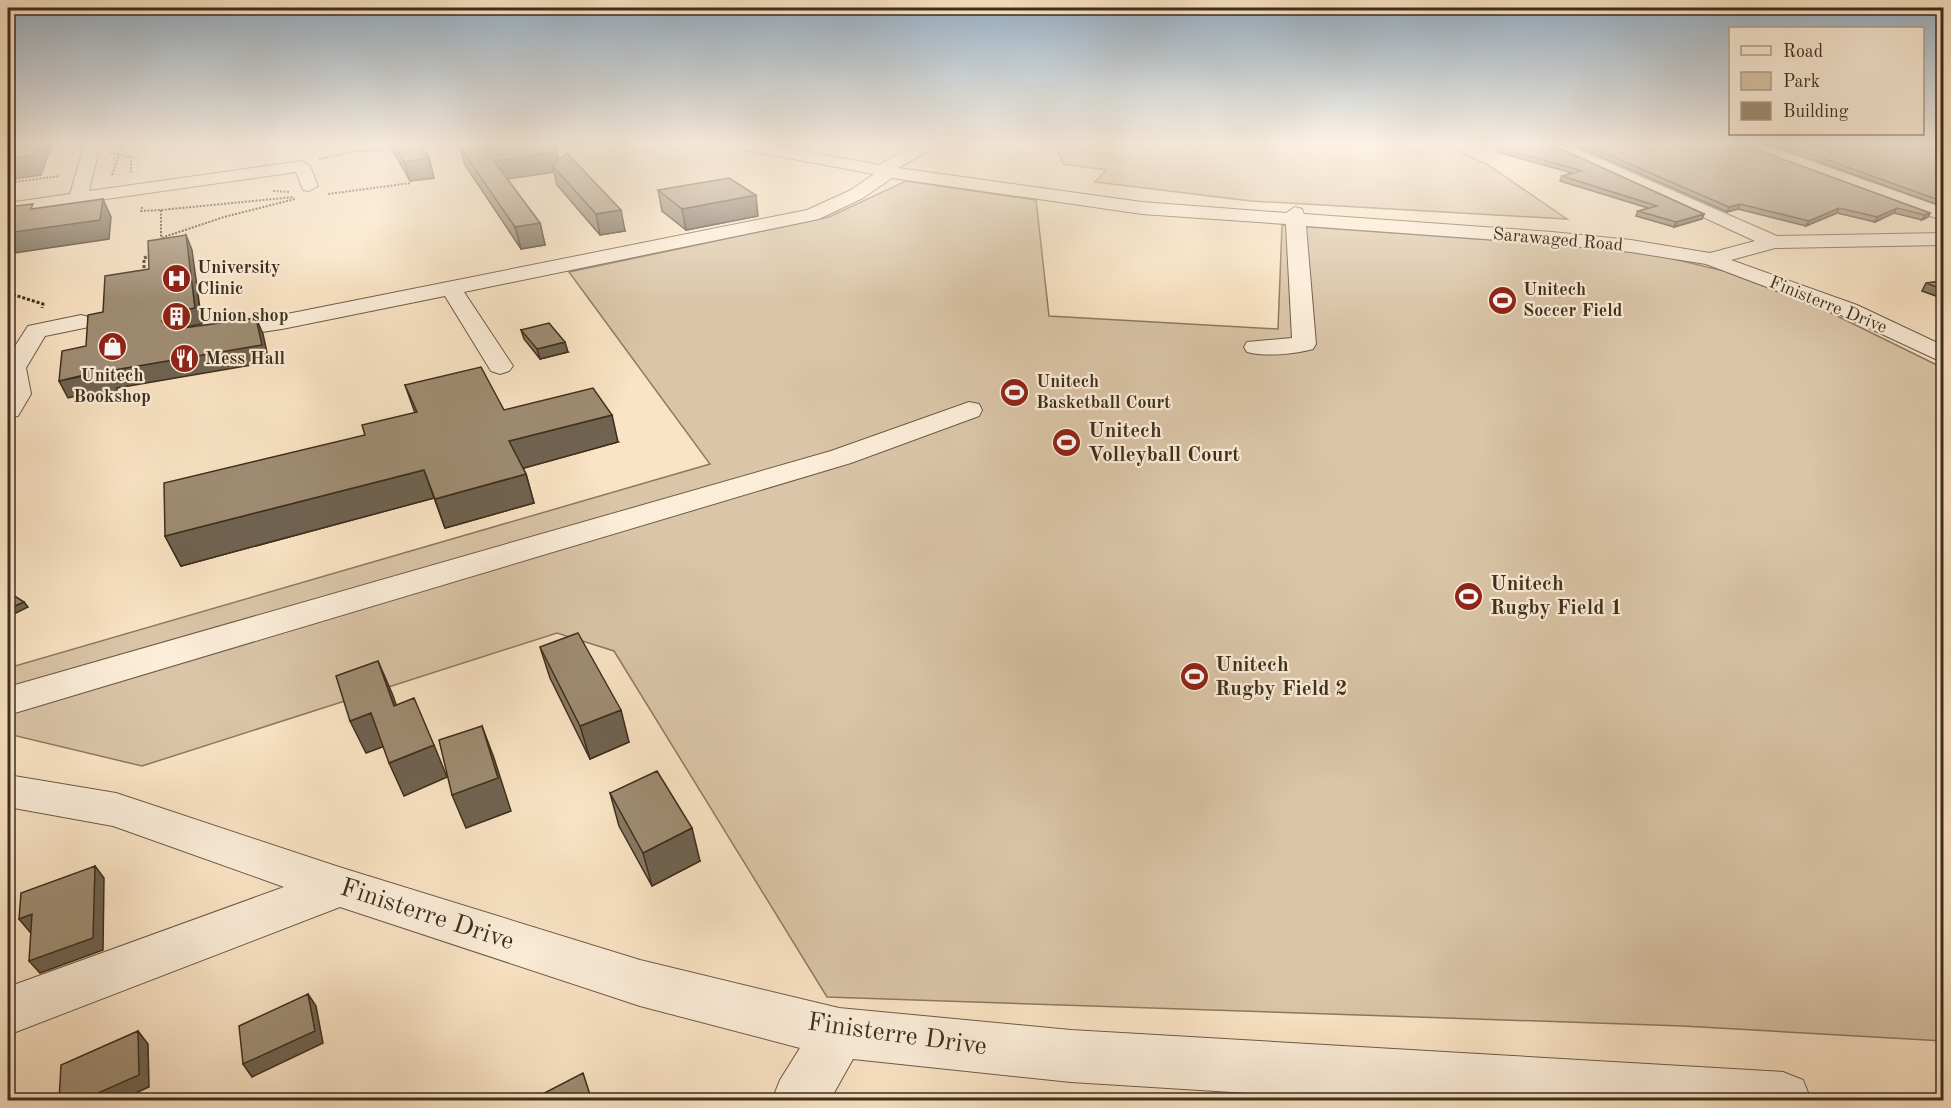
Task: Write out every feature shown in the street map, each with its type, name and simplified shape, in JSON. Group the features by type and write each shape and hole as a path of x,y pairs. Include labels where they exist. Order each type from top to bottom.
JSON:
{"street":[{"path":"8,208 87,197"},
{"path":"194,335 282,322 812,215 851,197"},
{"name":"Sarawaged Road","path":"1064,197 1142,208 1552,238 1630,246 1944,239"},
{"path":"1125,197 1295,213 1709,246"},
{"path":"1671,197 1774,242"},
{"path":"1893,197 1944,215"},
{"path":"1256,347 1304,344 1295,213"},
{"name":"Finisterre Drive","path":"1709,246 1944,356"},
{"path":"451,288 500,366"},
{"path":"8,334 36,332 81,322"},
{"path":"8,410 18,394 12,384 13,368 36,332"},
{"path":"8,701 840,457 969,410"},
{"name":"Finisterre Drive","path":"8,791 116,810 339,887 640,983 839,1033 1071,1056 1783,1101"},
{"path":"8,1011 339,887"},
{"path":"800,1101 839,1033"}],"path":[{"path":"161,238 291,197"},
{"path":"161,210 163,251"},
{"path":"144,275 144,258 154,254"},
{"path":"8,293 43,304 36,332"}],"green space":[{"path":"872,197 1013,197 1036,200 1049,316 1278,329 1282,225 1604,248 1661,256 1724,271 1817,306 1943,368 1943,1041 1683,1026 827,997 614,651 557,633 142,766 8,734 8,668 710,464 569,272 829,217"},
{"path":"1216,197 1534,197 1567,219 1251,201"}],"building":[{"path":"494,197 520,197 540,223 515,227"},
{"path":"580,197 608,197 621,210 596,214"},
{"path":"666,197 747,197 682,209"},
{"path":"1628,197 1666,197 1704,214 1676,222 1638,211 1657,206"},
{"path":"1705,197 1885,197 1930,213 1925,215 1897,208 1877,217 1839,208 1809,221 1740,204 1729,207"},
{"path":"1929,197 1944,197 1944,202"},
{"path":"103,199 100,220 8,233 8,207 33,204 31,209"},
{"path":"186,235 195,308 167,313 162,321 167,327 176,329 256,318 262,345 109,371 109,377 84,382 84,375 59,381 62,351 86,346 88,315 103,312 105,276 149,269 148,241"},
{"path":"1944,281 1944,290 1926,283"},
{"path":"549,323 565,342 537,349 521,330"},
{"path":"481,367 504,410 593,388 612,415 509,441 526,474 435,499 424,470 165,536 164,483 365,435 362,425 417,412 405,385"},
{"path":"8,592 24,602 8,609"},
{"path":"578,633 621,710 580,726 540,647"},
{"path":"378,661 394,706 414,698 434,745 389,763 371,713 350,721 336,676"},
{"path":"482,726 498,778 452,795 439,740"},
{"path":"657,771 692,828 643,853 610,793"},
{"path":"95,866 93,938 29,961 32,914 19,919 21,893"},
{"path":"308,994 315,1031 243,1064 239,1026"},
{"path":"138,1031 139,1075 80,1101 59,1101 61,1065"},
{"path":"583,1073 592,1101 529,1101"}],"place":[{"name":"University Clinic","path":"176,278"},
{"name":"Unitech Soccer Field","path":"1502,300"},
{"name":"Union shop","path":"177,316"},
{"name":"Unitech Bookshop","path":"112,347"},
{"name":"Mess Hall","path":"184,359"},
{"name":"Unitech Basketball Court","path":"1015,392"},
{"name":"Unitech Volleyball Court","path":"1067,443"},
{"name":"Unitech Rugby Field 1","path":"1469,596"},
{"name":"Unitech Rugby Field 2","path":"1194,677"}]}
